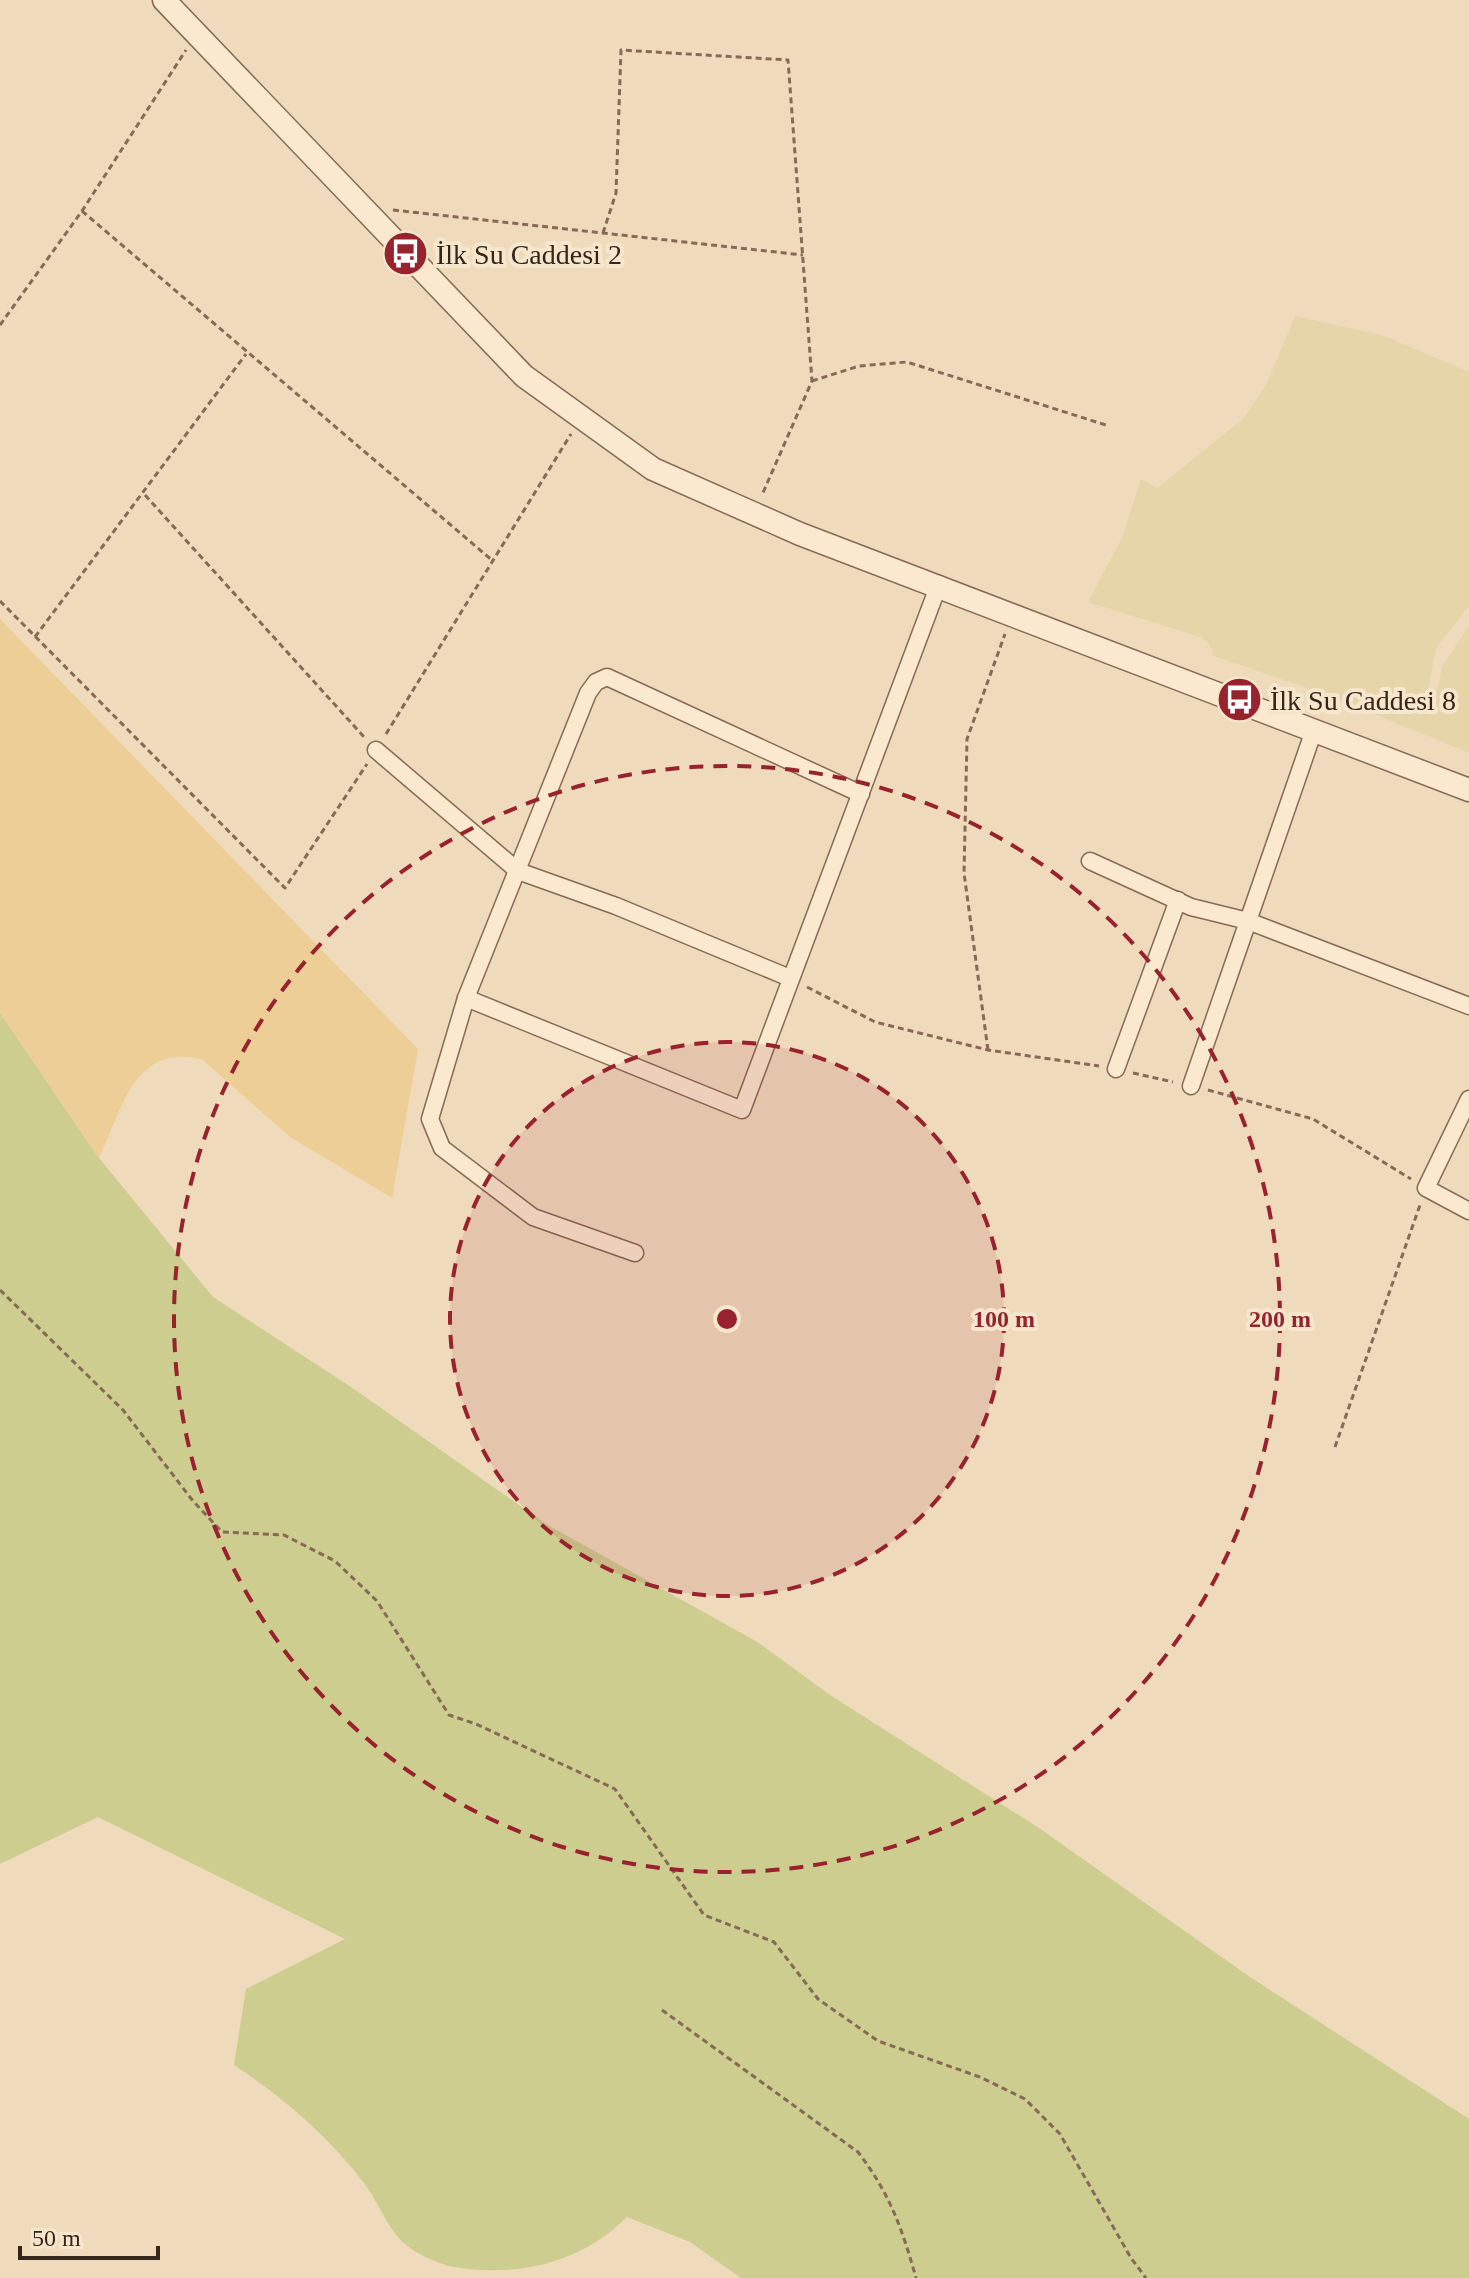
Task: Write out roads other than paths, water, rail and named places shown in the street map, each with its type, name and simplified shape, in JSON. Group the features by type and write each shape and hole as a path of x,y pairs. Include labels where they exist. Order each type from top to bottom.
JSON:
{"street":[{"path":"164,0 357,206 524,376 653,469 754,513 1239,700 1313,733 1469,790"},
{"path":"466,998 742,1110 939,584"},
{"path":"635,1253 533,1217 442,1148 430,1119 466,998 588,693 601,677 675,707 861,794"},
{"path":"1191,1086 1313,733"},
{"path":"376,750 518,871 616,906 790,978"},
{"path":"1090,861 1178,900 1248,921 1469,1006"},
{"path":"1116,1069 1178,900"},
{"path":"1469,1099 1426,1188 1469,1211"}],"place":[{"name":"İlk Su Caddesi 2","path":"405,254"},
{"name":"İlk Su Caddesi 8","path":"1239,700"}]}
